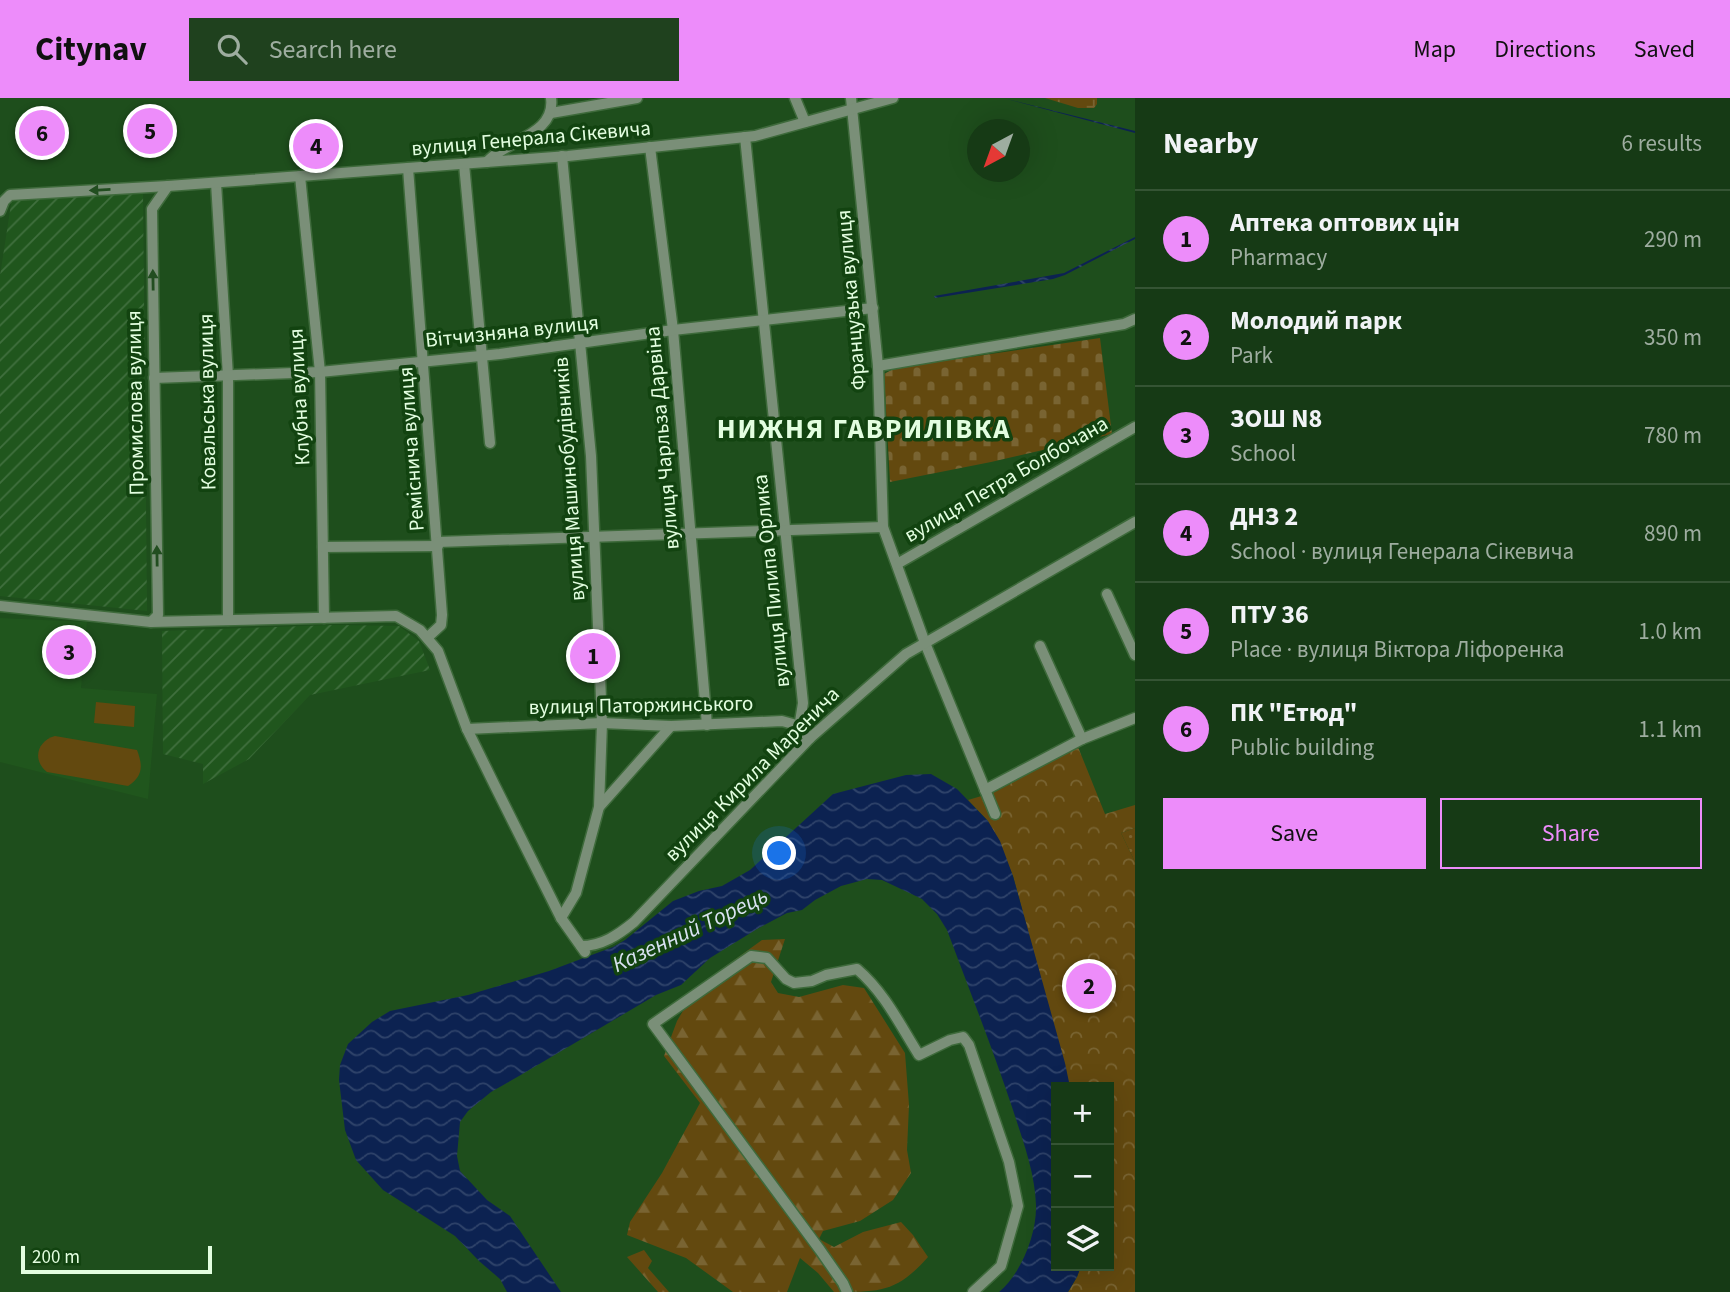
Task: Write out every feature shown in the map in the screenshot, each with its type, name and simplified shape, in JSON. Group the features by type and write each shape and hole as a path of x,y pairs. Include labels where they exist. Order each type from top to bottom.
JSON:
{"street":[{"path":"551,98 551,113"},
{"path":"487,162 493,155 537,130 551,113 638,98"},
{"path":"795,98 805,122"},
{"name":"вулиця Генерала Сікевича","path":"0,211 10,195 464,164 745,137 805,122 852,103 893,98"},
{"name":"Французька вулиця","path":"852,103 878,366 883,527 925,643 995,814"},
{"name":"вулиця Пилипа Орлика","path":"745,137 803,703 799,728"},
{"name":"вулиця Чарльза Дарвіна","path":"650,147 673,330 707,725"},
{"name":"вулиця Машинобудівників","path":"561,918 576,893 599,807 602,723 591,457 562,156"},
{"path":"464,164 490,443"},
{"name":"Реміснича вулиця","path":"408,168 442,615 441,625 428,637"},
{"name":"Клубна вулиця","path":"300,176 320,372 324,618"},
{"name":"Ковальська вулиця","path":"216,183 228,376 228,620"},
{"name":"Промислова вулиця","path":"151,622 158,615 152,209 168,186"},
{"name":"Вітчизняна вулиця","path":"154,378 320,372 480,356 673,330 873,308"},
{"path":"878,366 1135,320"},
{"name":"вулиця Петра Болбочана","path":"897,564 1135,427"},
{"name":"вулиця Кирила Маренича","path":"561,918 583,949 617,936 634,922 810,738 906,654 1135,522"},
{"path":"323,547 883,527"},
{"path":"1107,594 1135,655"},
{"path":"0,606 151,622 396,616 428,637 439,651 467,729 561,918"},
{"path":"1040,646 1082,738"},
{"path":"985,790 1082,738 1135,718"},
{"name":"вулиця Паторжинського","path":"467,729 602,723 671,726 782,721 799,728"},
{"path":"599,807 671,726"},
{"path":"799,728 810,738"},
{"path":"847,1292 653,1024 751,956 767,958 786,979 794,983 857,970 879,993 906,1030 919,1055 950,1040 963,1037 969,1045 1009,1162 1017,1206 1001,1266 974,1292"}],"shaded area":[{"path":"143,194 147,611 0,596 0,276 12,198"},
{"path":"0,618 87,622 81,688 157,694 148,799 0,762"},
{"path":"335,625 399,626 419,641 430,670 310,695 249,759 203,784 203,764 163,754 162,631"}],"green space":[{"path":"1045,98 1097,98 1097,104 1094,108 1078,108"},
{"path":"1100,338 1112,434 890,482 884,374 895,368"},
{"path":"96,702 135,706 134,727 94,723"},
{"path":"55,736 137,750 141,766 139,774 128,786 47,772 39,762 39,751 44,742"},
{"path":"1078,747 1105,814 1135,805 1135,828 1121,833 1135,862 1135,1292 1068,1292 1079,1271 1114,1271 1114,1082 1069,1082 1013,876 988,821 968,800 995,792"},
{"path":"1135,828 1135,862 1121,833"},
{"path":"785,939 771,982 778,993 799,997 843,985 864,988 905,1053 909,1105 907,1150 911,1173 893,1200 860,1221 823,1231 819,1239 834,1247 863,1232 901,1222 928,1257 907,1277 887,1288 834,1292 818,1273 800,1258 787,1292 733,1292 686,1258 627,1235 630,1222 662,1173 700,1103 664,1056 677,1021 697,987 762,940"},
{"path":"644,1250 652,1261 648,1268 669,1292 658,1292 627,1257"}],"water":[{"path":"1003,98 1135,131 1135,133"},
{"path":"1135,237 1053,279 935,298 934,296 1064,273"},
{"name":"Казенний Торець","path":"931,774 957,789 988,821 1000,841 1013,876 1069,1082 1051,1082 1051,1271 1079,1271 1068,1292 999,1292 1021,1264 1034,1228 1035,1193 1027,1155 947,930 937,914 922,899 882,880 867,879 841,886 802,910 787,913 757,929 710,958 681,985 656,995 491,1092 468,1111 460,1122 457,1156 460,1171 487,1200 510,1216 561,1292 507,1292 500,1279 455,1236 383,1190 356,1160 345,1130 339,1080 340,1065 348,1044 372,1022 390,1011 468,995 549,971 613,947 673,901 722,886 750,870 833,794 906,775"}],"place":[{"name":"ПТУ 36","path":"150,131"},
{"name":"ПК \"Етюд\"","path":"42,133"},
{"name":"ДНЗ 2","path":"316,146"},
{"name":"ЗОШ N8","path":"69,652"},
{"name":"Аптека оптових цін","path":"593,656"},
{"name":"Молодий парк","path":"1089,986"}],"district":[{"name":"НИЖНЯ ГАВРИЛІВКА","path":"864,429"}]}
